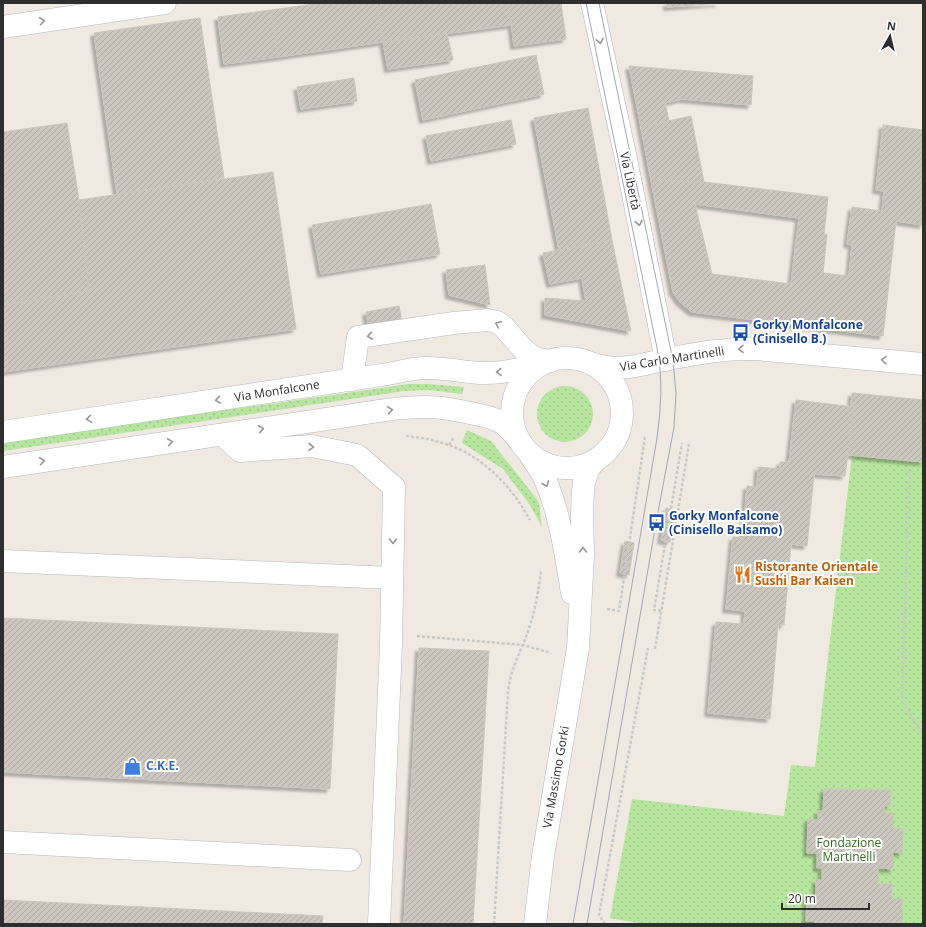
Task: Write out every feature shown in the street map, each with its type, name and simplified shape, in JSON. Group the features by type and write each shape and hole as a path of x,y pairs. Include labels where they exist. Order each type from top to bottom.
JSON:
{"street":[{"path":"3,27 165,3"},
{"name":"Via Libertà","path":"592,3 625,154 666,360"},
{"path":"352,380 358,337 454,322 488,320 497,322 503,326 530,355 538,359 551,361"},
{"name":"Via Carlo Martinelli","path":"589,363 600,366 623,368 717,350 741,348 923,364"},
{"path":"3,467 424,406 456,410 491,418 509,428 525,448 542,462 561,468 580,466 597,459 608,450 617,436 621,423 622,407 617,390 609,378 598,368 589,363 571,358 551,361 541,365 527,375 520,384 515,395 512,408 517,436 525,448"},
{"name":"Via Monfalcone","path":"3,432 423,368 441,368 482,373 506,372 551,361"},
{"path":"223,435 240,451 312,446 357,456 394,487 391,634 379,924"},
{"name":"Via Massimo Gorki","path":"525,448 542,473 553,503 567,561 578,631"},
{"name":"Via Massimo Gorki","path":"535,924 543,856 578,648 583,555 582,491 586,474 597,459"},
{"path":"3,561 392,578"},
{"path":"3,842 350,860"}],"path":[{"path":"406,436 428,439 466,452 485,466 510,490 522,506 531,524"},
{"path":"607,609 619,611 645,437"},
{"path":"661,611 654,610 682,443"},
{"path":"655,649 689,444"},
{"path":"909,471 902,700 923,735"},
{"path":"494,924 508,692 512,671 523,645 535,608 541,570"},
{"path":"391,634 523,645 553,654"},
{"path":"605,924 599,915 648,648"}],"green space":[{"path":"409,384 464,387 462,394 429,390 404,391 3,451 3,442"},
{"path":"565,386 576,388 585,394 591,403 593,414 591,425 585,434 576,440 565,442 554,440 545,434 539,425 537,414 539,403 545,394 554,388"},
{"path":"467,430 491,441 539,502 542,527 530,505 503,469 462,443"},
{"name":"Fondazione Martinelli","path":"852,455 923,462 923,924 644,924 610,918 632,799 784,816 791,765 815,767"}],"building":[{"path":"321,3 377,3 383,42 278,57 271,10"},
{"path":"377,3 509,3 511,25 383,42"},
{"path":"509,3 561,3 566,39 514,46"},
{"path":"667,3 719,3 667,7"},
{"path":"271,10 278,57 224,64 218,17"},
{"path":"200,18 224,178 117,194 94,33"},
{"path":"447,34 453,60 388,69 383,42"},
{"path":"536,55 544,94 423,120 415,80"},
{"path":"629,66 753,76 751,105 682,99 665,103 669,121 641,127"},
{"path":"354,78 357,101 301,109 297,87"},
{"path":"588,108 612,240 559,250 534,118"},
{"path":"691,116 704,182 651,180 641,127"},
{"path":"511,120 516,144 431,161 426,136"},
{"path":"67,123 79,200 89,291 3,305 3,132"},
{"path":"883,125 923,130 923,225 896,221 883,336 692,312 679,301 673,292 651,180 704,182 828,197 824,234 827,235 823,273 849,276 852,245 847,244 852,207 882,211 884,191 876,190","holes":["695,204 799,218 791,284 712,274"]},
{"path":"273,172 296,329 3,372 3,305 89,291 79,200"},
{"path":"431,204 440,254 321,274 312,225"},
{"path":"612,240 631,331 545,315 545,298 586,301 582,278 550,284 543,253"},
{"path":"485,265 490,305 449,295 446,270"},
{"path":"399,306 404,334 371,339 366,312"},
{"path":"852,393 923,400 923,462 848,455 854,407 851,406"},
{"path":"796,400 854,407 845,476 814,474 807,546 791,544 784,625 778,625 770,719 708,713 716,622 744,624 745,611 726,609 733,537 743,538 747,486 757,487 758,467 780,469 780,462 789,462"},
{"path":"666,508 675,510 670,542 661,540"},
{"path":"625,541 634,543 629,575 620,573"},
{"path":"3,618 338,634 330,789 3,772"},
{"path":"419,648 489,651 473,924 404,924"},
{"path":"824,789 891,790 890,806 884,806 884,813 893,813 893,828 903,829 902,853 893,852 893,869 878,868 878,884 892,884 892,899 902,899 902,924 815,924 815,921 806,921 807,895 816,895 816,880 822,880 822,868 817,868 817,853 807,853 808,819 818,820 818,811 823,811"},
{"path":"3,900 323,916 322,924 3,924"}],"tram line":[{"path":"573,924 657,438 661,393 657,348 586,3"},
{"path":"587,924 674,427 676,394 671,351 599,3"}],"place":[{"name":"Gorky Monfalcone (Cinisello B.)","path":"740,332"},
{"name":"Gorky Monfalcone (Cinisello Balsamo)","path":"656,523"},
{"name":"Ristorante Orientale Sushi Bar Kaisen","path":"742,574"},
{"name":"C.K.E.","path":"133,766"}]}
